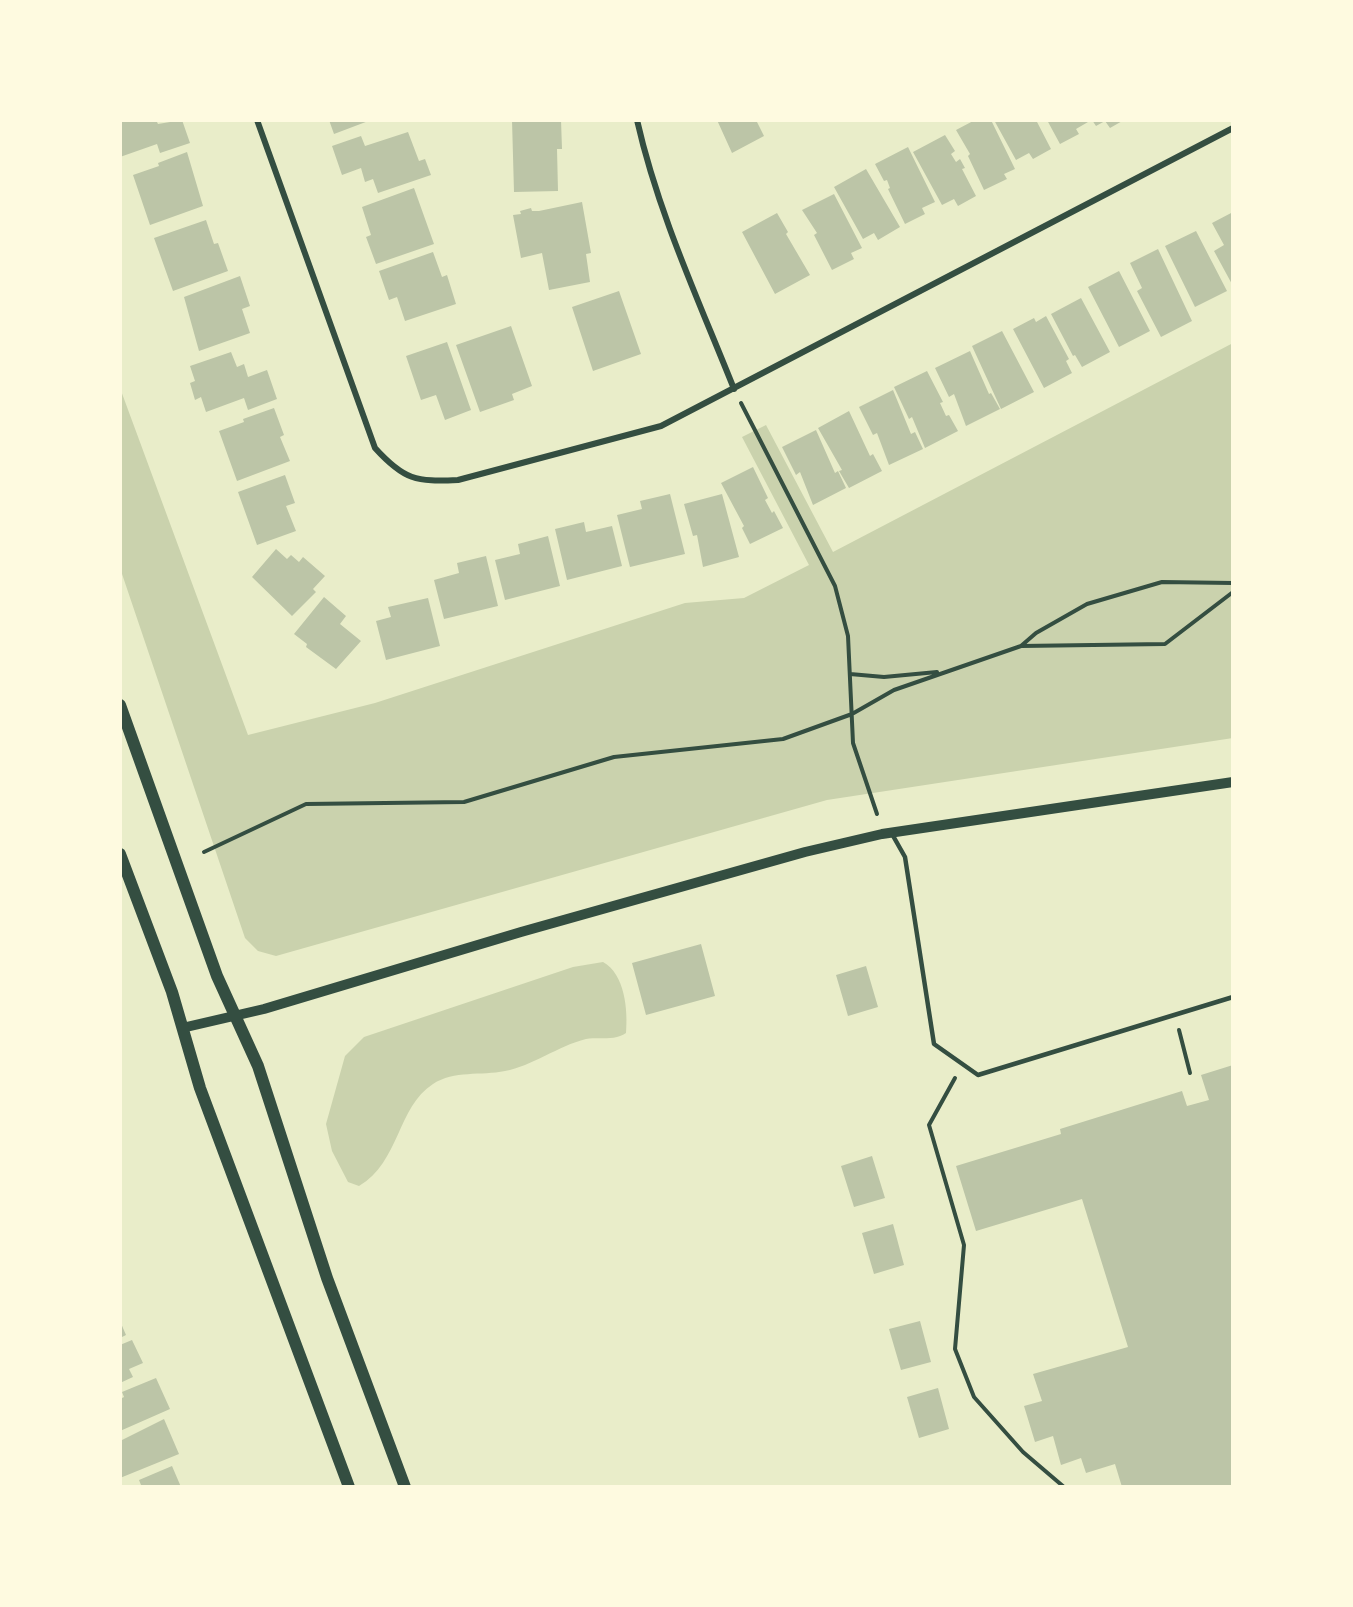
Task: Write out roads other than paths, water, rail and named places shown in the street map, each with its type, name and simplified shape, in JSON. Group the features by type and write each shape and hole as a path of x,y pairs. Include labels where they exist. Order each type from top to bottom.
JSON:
{"main road":[{"path":"120,705 213,965 258,1066 327,1278 405,1487"},
{"path":"120,854 172,992 200,1088 349,1487"}],"street":[{"path":"257,120 364,424 375,448 396,470 425,482 458,480 661,426 1233,128"},
{"path":"637,120 645,156 689,278 734,389"},
{"path":"182,1028 236,1016 805,852 886,833 1233,782"}],"lane":[{"path":"886,833 905,857 934,1044 978,1075 1233,997"}]}
